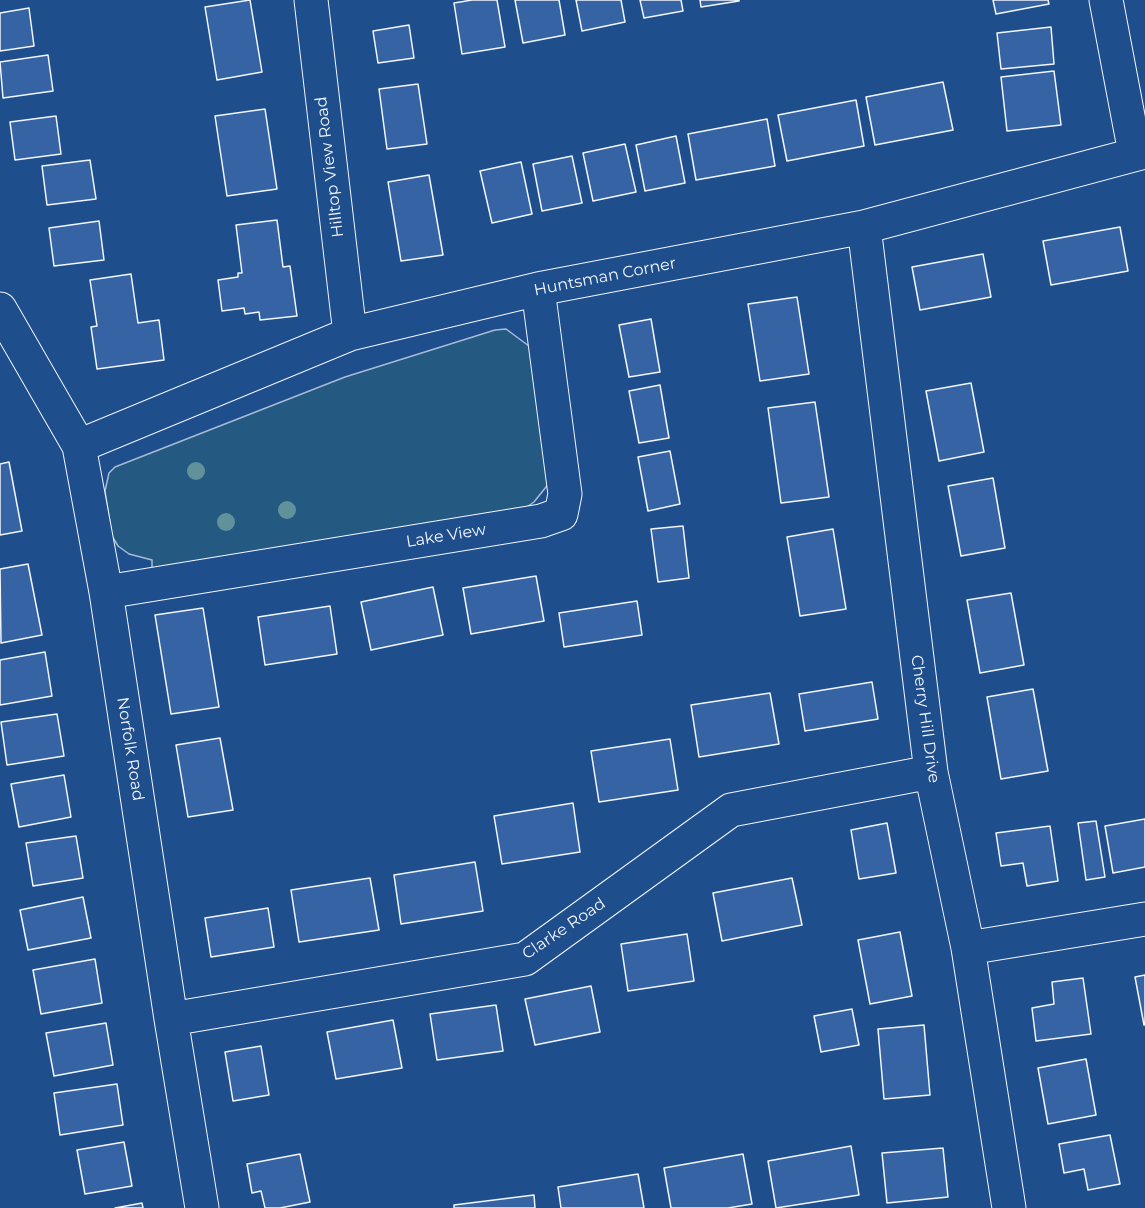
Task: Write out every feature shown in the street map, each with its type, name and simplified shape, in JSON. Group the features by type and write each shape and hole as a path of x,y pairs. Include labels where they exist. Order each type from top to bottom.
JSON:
{"street":[{"name":"Hilltop View Road","path":"311,0 350,334"},
{"path":"1106,0 1140,153"},
{"name":"Huntsman Corner","path":"79,446 350,334 538,289 864,227 1140,153"},
{"name":"Cherry Hill Drive","path":"864,227 931,772 968,948 1009,1208"},
{"name":"Lake View","path":"106,592 542,521 561,514 566,494 538,289"},
{"name":"Norfolk Road","path":"0,309 79,446 106,592 202,1208"},
{"name":"Clarke Road","path":"171,1019 525,959 731,810 931,772"},
{"path":"968,948 1145,920"}],"shaded area":[{"path":"506,329 533,349 550,482 534,502 524,509 152,570 152,560 129,554 118,546 112,536 105,491 109,473 115,467 345,377 495,330"}],"building":[{"path":"250,0 262,72 217,80 205,7"},
{"path":"497,0 505,47 462,54 454,3"},
{"path":"515,0 559,0 565,35 523,43"},
{"path":"576,0 621,0 625,22 582,31"},
{"path":"640,0 681,0 683,11 644,18"},
{"path":"700,0 739,0 739,1 701,7"},
{"path":"993,0 1048,0 1049,4 996,14"},
{"path":"29,8 34,46 0,51 0,13"},
{"path":"409,25 414,58 378,63 373,31"},
{"path":"1051,27 1054,64 1001,69 997,33"},
{"path":"48,55 53,91 3,98 0,62"},
{"path":"1054,71 1061,125 1007,131 1001,77"},
{"path":"943,82 953,130 875,145 866,97"},
{"path":"418,84 427,144 387,149 379,89"},
{"path":"856,100 864,146 787,161 778,115"},
{"path":"265,109 277,189 227,196 215,116"},
{"path":"56,116 61,154 15,160 10,122"},
{"path":"767,119 775,166 696,180 688,134"},
{"path":"676,136 685,183 645,191 636,145"},
{"path":"625,144 636,192 593,201 583,153"},
{"path":"572,156 582,203 542,211 533,164"},
{"path":"90,160 96,199 47,205 42,166"},
{"path":"521,162 532,214 492,223 480,171"},
{"path":"429,175 443,255 401,261 388,182"},
{"path":"277,220 283,267 290,266 297,316 260,320 259,312 245,314 244,308 222,311 218,280 238,277 238,273 242,273 236,225"},
{"path":"99,221 104,260 54,266 49,228"},
{"path":"1120,227 1128,271 1051,285 1043,241"},
{"path":"983,254 991,297 920,310 912,267"},
{"path":"131,274 138,323 159,320 164,360 97,369 91,327 97,326 90,280"},
{"path":"797,297 809,374 760,381 748,304"},
{"path":"651,319 660,372 629,377 619,325"},
{"path":"971,383 984,452 939,461 926,391"},
{"path":"660,385 669,438 639,443 629,391"},
{"path":"815,402 829,497 781,503 768,408"},
{"path":"670,451 680,504 648,511 638,457"},
{"path":"9,462 22,531 0,535 0,464"},
{"path":"993,478 1005,548 961,556 948,486"},
{"path":"683,526 689,578 658,582 651,529"},
{"path":"833,529 846,609 800,616 787,537"},
{"path":"28,564 42,635 1,643 0,569"},
{"path":"536,576 544,621 471,634 463,588"},
{"path":"433,587 443,635 371,650 361,602"},
{"path":"1011,593 1024,665 980,673 967,600"},
{"path":"637,601 642,635 564,647 559,613"},
{"path":"330,606 337,654 265,665 258,617"},
{"path":"203,608 219,707 171,714 155,615"},
{"path":"45,652 52,696 0,705 0,660"},
{"path":"872,682 878,719 805,731 799,694"},
{"path":"1033,689 1048,771 1001,779 987,697"},
{"path":"770,693 779,744 699,757 691,705"},
{"path":"57,714 64,756 7,765 1,722"},
{"path":"220,738 233,810 188,817 176,745"},
{"path":"670,739 678,790 599,802 591,751"},
{"path":"64,775 71,817 19,827 11,784"},
{"path":"573,803 580,852 502,864 494,816"},
{"path":"1145,819 1145,867 1113,873 1105,826"},
{"path":"1096,821 1105,877 1086,880 1078,823"},
{"path":"887,823 896,873 859,879 851,830"},
{"path":"1050,826 1058,881 1027,886 1023,863 1001,866 996,833"},
{"path":"76,836 83,878 33,886 26,843"},
{"path":"475,862 483,911 401,924 394,875"},
{"path":"370,878 379,930 299,942 291,890"},
{"path":"792,878 802,925 722,941 713,893"},
{"path":"83,897 91,938 28,950 20,910"},
{"path":"268,908 274,947 211,957 205,918"},
{"path":"900,932 912,996 870,1004 858,940"},
{"path":"687,934 694,981 628,991 621,944"},
{"path":"95,959 102,1003 41,1014 33,970"},
{"path":"1145,975 1145,1025 1144,1025 1135,977"},
{"path":"1083,978 1091,1034 1036,1041 1032,1008 1054,1004 1052,982"},
{"path":"591,986 600,1032 535,1045 525,999"},
{"path":"496,1005 503,1051 437,1060 430,1014"},
{"path":"852,1009 859,1045 821,1052 814,1016"},
{"path":"393,1020 402,1068 336,1079 327,1032"},
{"path":"106,1023 113,1065 54,1076 46,1033"},
{"path":"924,1025 930,1095 884,1099 878,1029"},
{"path":"261,1046 269,1095 233,1101 225,1052"},
{"path":"1086,1059 1096,1115 1048,1124 1038,1068"},
{"path":"117,1084 123,1125 60,1135 54,1093"},
{"path":"1110,1135 1120,1184 1088,1190 1084,1169 1064,1173 1059,1144"},
{"path":"124,1142 132,1186 85,1194 77,1150"},
{"path":"851,1146 859,1195 776,1208 768,1161"},
{"path":"943,1148 948,1197 887,1203 882,1153"},
{"path":"300,1154 310,1202 280,1208 265,1208 261,1191 252,1193 247,1164"},
{"path":"743,1154 752,1204 728,1208 671,1208 664,1168"},
{"path":"638,1174 644,1208 561,1208 558,1187"},
{"path":"534,1195 535,1208 454,1208 454,1205"},
{"path":"142,1203 143,1208 115,1208"}]}
